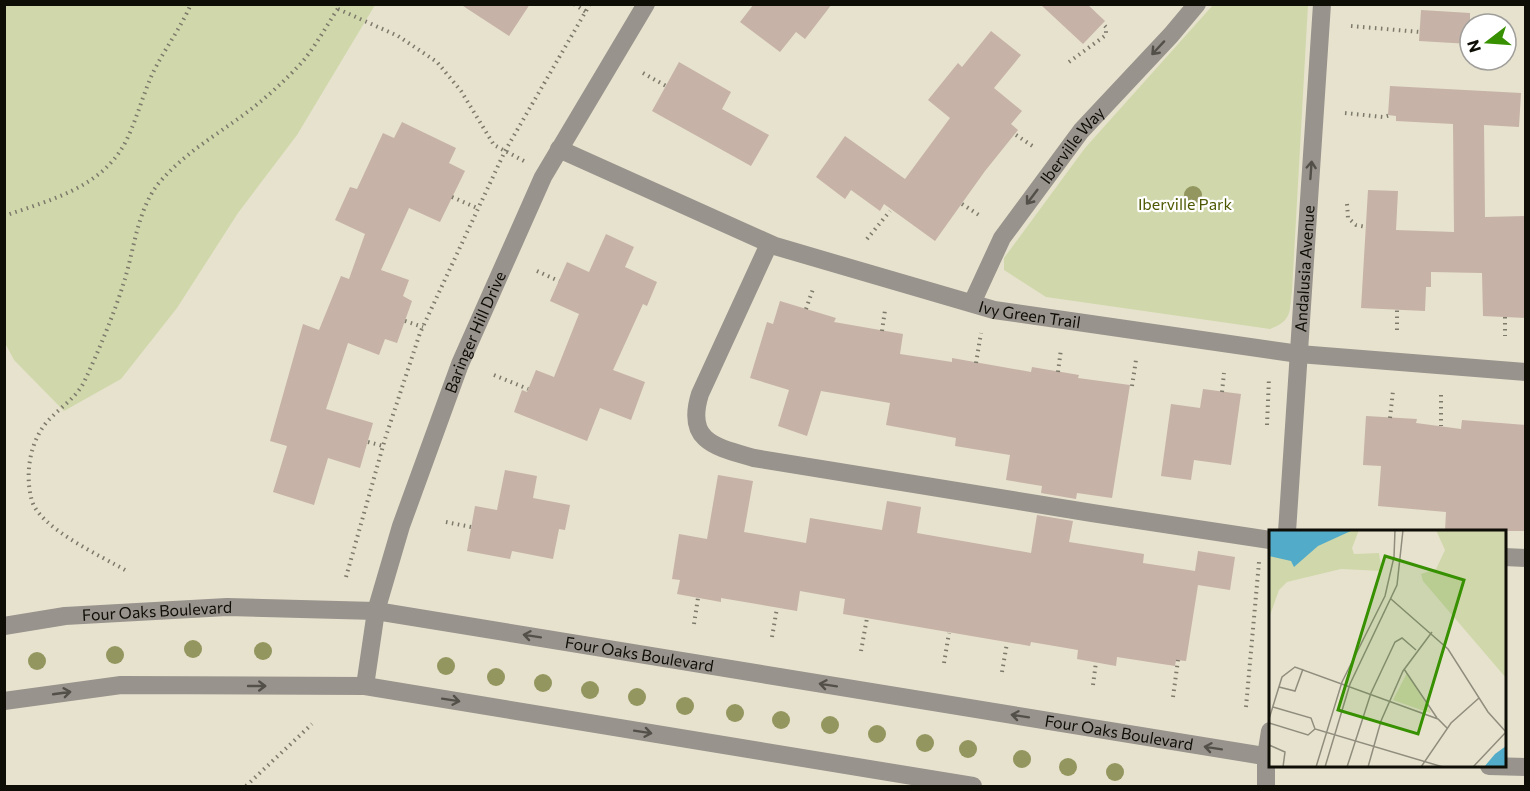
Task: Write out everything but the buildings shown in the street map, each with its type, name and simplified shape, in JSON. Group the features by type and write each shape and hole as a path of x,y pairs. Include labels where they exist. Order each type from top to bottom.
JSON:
{"street":[{"name":"Baringer Hill Drive","path":"365,686 376,611 401,526 460,364 546,172 646,4"},
{"name":"Iberville Way","path":"972,303 1002,238 1081,131 1197,4"},
{"name":"Andalusia Avenue","path":"1287,530 1322,4"},
{"name":"Ivy Green Trail","path":"559,149 769,244 994,309 1299,354 1526,372"},
{"path":"769,244 695,409 697,428 711,444 722,450 754,458 1069,510 1269,540"},
{"path":"1506,557 1526,558"},
{"name":"Four Oaks Boulevard","path":"4,626 65,616 227,607 376,611 1268,756"},
{"path":"4,702 121,685 365,686 973,786"},
{"path":"1266,786 1268,756"},
{"path":"1506,766 1526,767"}],"path":[{"path":"4,216 67,194 104,171 126,142 152,75 191,4"},
{"path":"574,4 586,12"},
{"path":"346,577 383,446 423,327 505,150 590,4"},
{"path":"125,570 49,524 33,503 28,481 32,448 44,426 68,404 84,382 123,284 143,214 156,187 190,151 246,113 284,80 304,60 339,7 398,36 437,62 461,91 494,145 546,172"},
{"path":"1069,62 1106,34 1107,27 1102,23"},
{"path":"1351,26 1420,32"},
{"path":"643,73 666,86"},
{"path":"1345,112 1383,117 1391,115"},
{"path":"1016,135 1034,147"},
{"path":"452,197 477,208"},
{"path":"962,204 982,217"},
{"path":"1347,204 1348,218 1356,225 1366,227"},
{"path":"867,239 890,211"},
{"path":"537,271 559,281"},
{"path":"806,309 813,289"},
{"path":"882,331 885,309"},
{"path":"1397,310 1397,330"},
{"path":"1505,317 1505,336"},
{"path":"405,321 423,327"},
{"path":"976,363 981,333"},
{"path":"1058,372 1061,349"},
{"path":"1132,386 1136,360"},
{"path":"1222,392 1224,373"},
{"path":"494,375 528,389"},
{"path":"1390,418 1393,392"},
{"path":"1441,395 1441,426"},
{"path":"368,442 383,446"},
{"path":"446,522 471,527"},
{"path":"694,624 698,598"},
{"path":"772,637 777,608"},
{"path":"861,651 867,618"},
{"path":"944,663 949,633"},
{"path":"1002,672 1007,642"},
{"path":"1173,697 1178,660"},
{"path":"1093,685 1096,662"},
{"path":"246,786 312,724"}],"green space":[{"path":"4,5 375,5 297,135 238,213 177,308 121,379 64,411 14,360 5,343"},
{"name":"Iberville Park","path":"1213,5 1308,5 1292,291 1290,310 1286,319 1270,329 1046,297 1004,270 1004,258 1085,148"}]}
